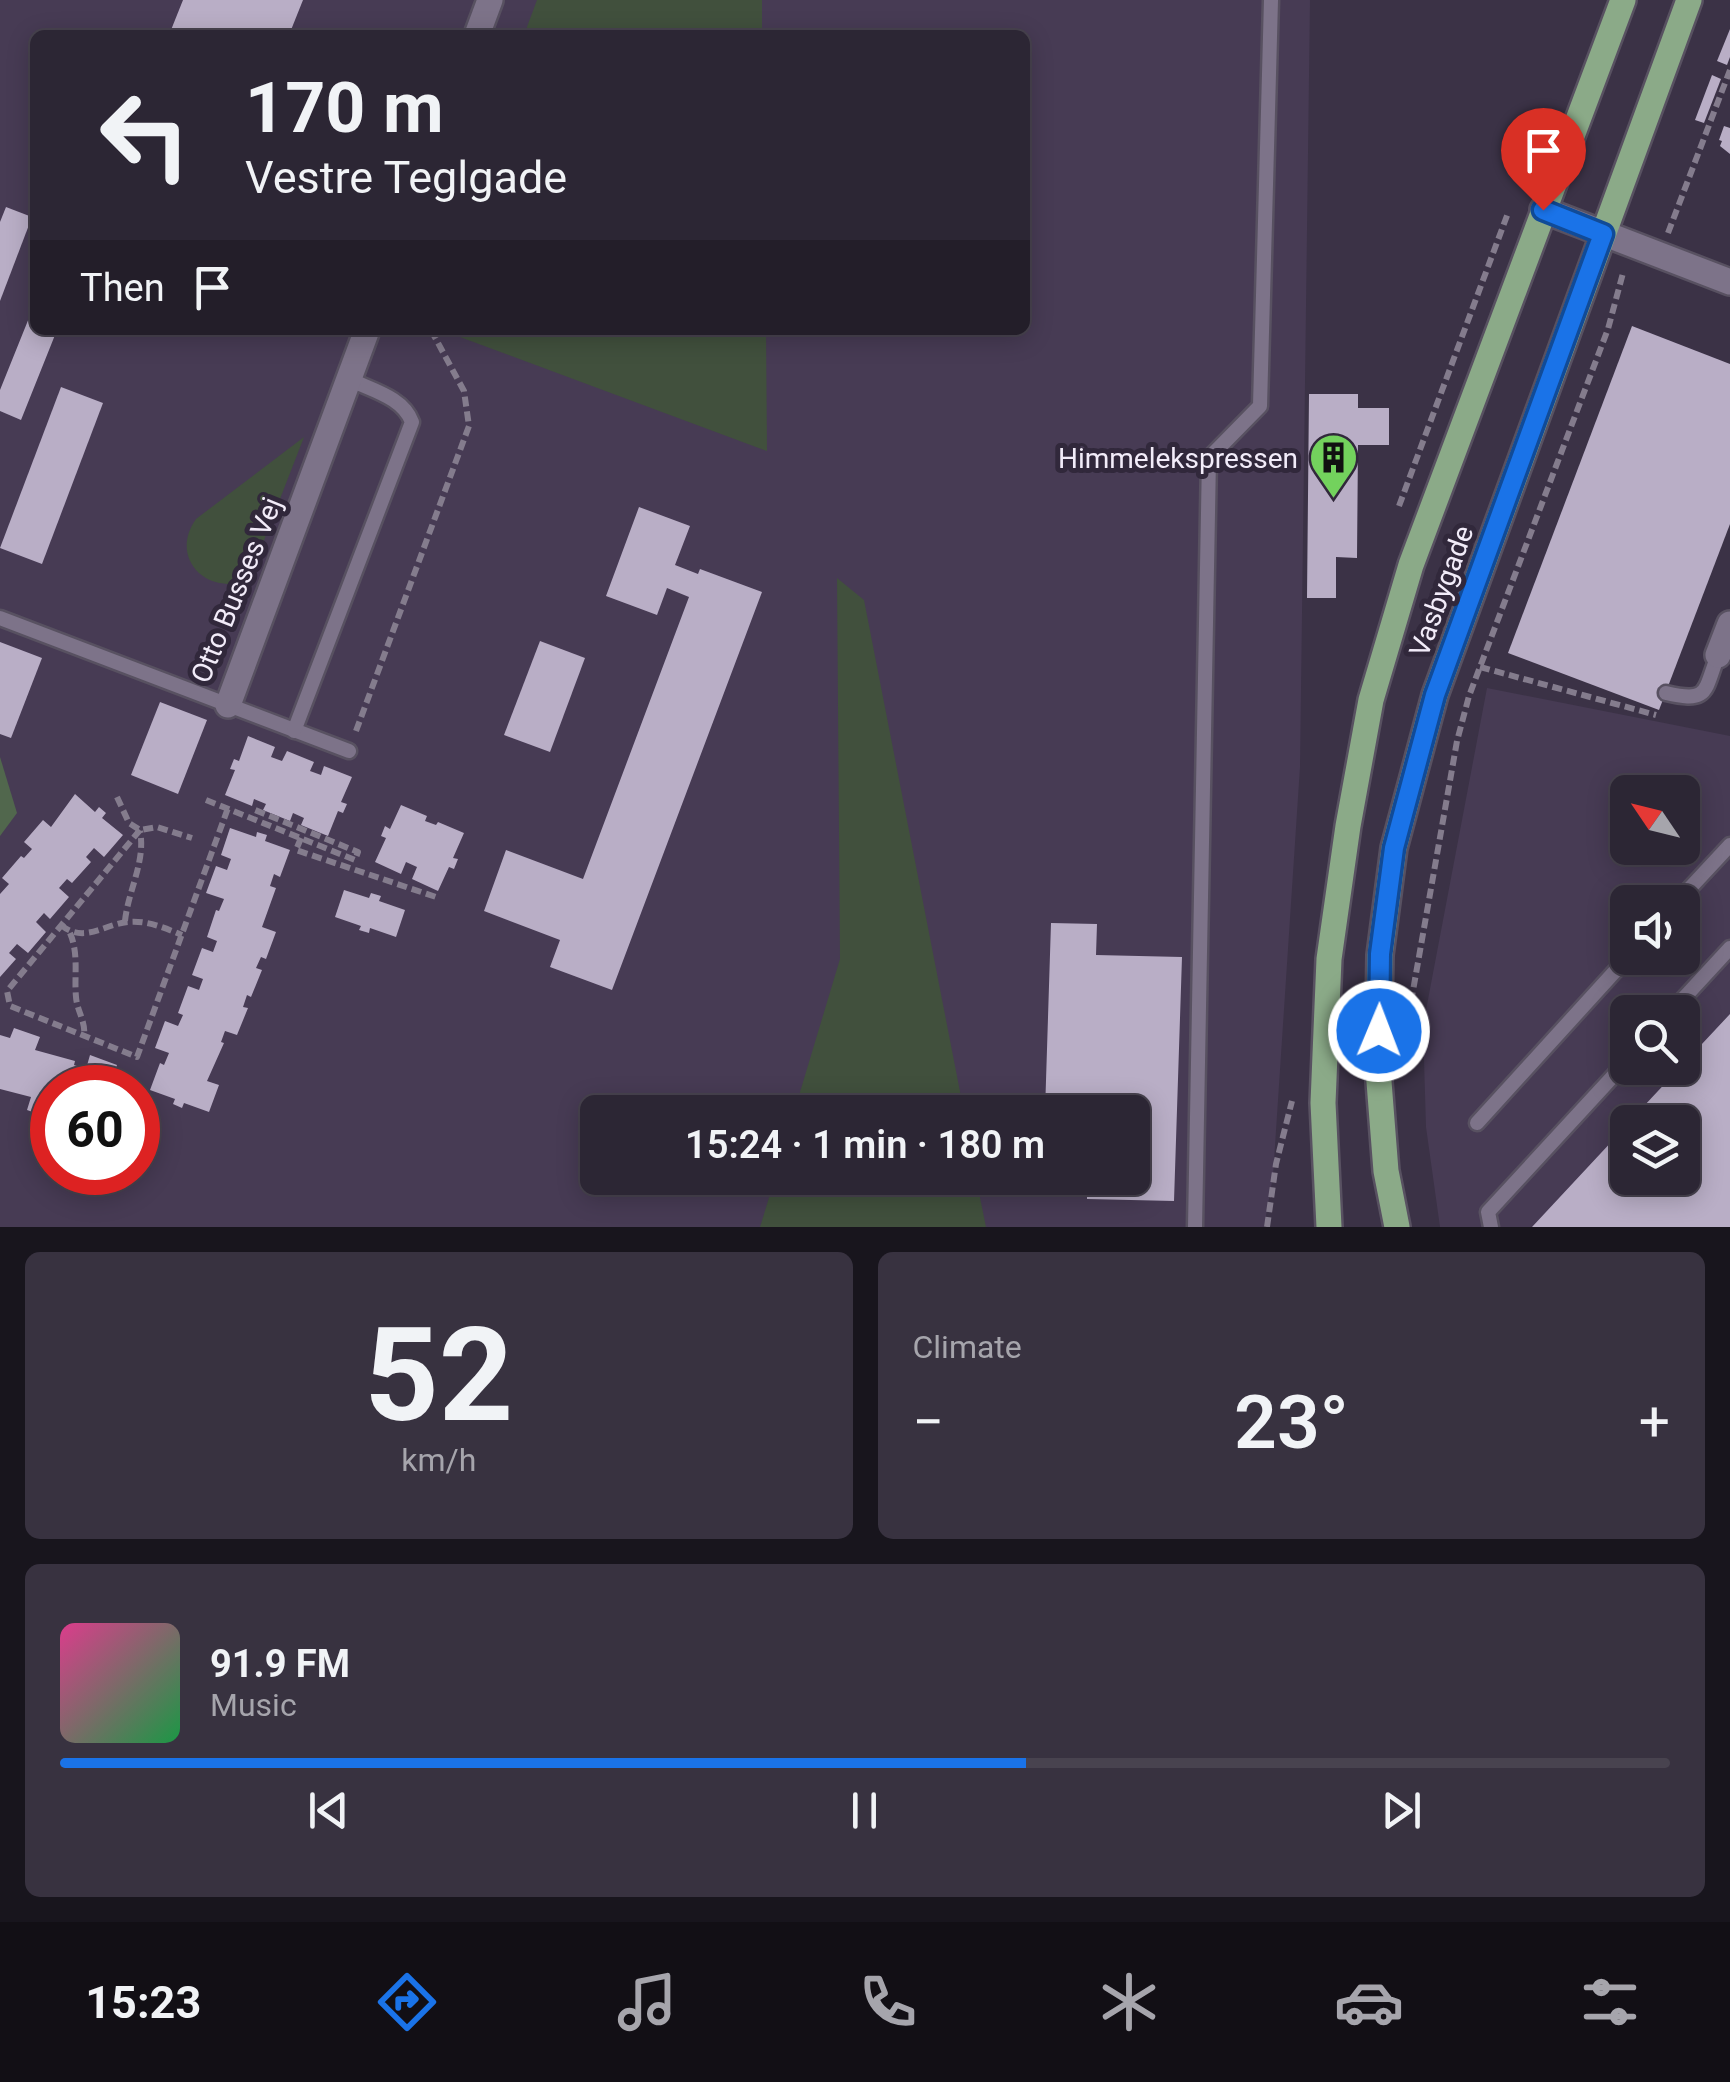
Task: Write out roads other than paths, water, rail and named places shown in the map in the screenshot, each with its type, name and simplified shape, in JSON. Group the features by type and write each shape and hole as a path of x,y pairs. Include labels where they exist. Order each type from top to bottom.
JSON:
{"main road":[{"name":"Vasbygade","path":"1329,1227 1323,1103 1330,959 1348,826 1371,700 1410,565 1624,0"},
{"name":"Vasbygade","path":"1397,1227 1386,1171 1378,1069 1380,954 1394,848 1435,695 1689,0"}],"street":[{"path":"478,30 490,0"},
{"path":"1543,210 1730,282"},
{"name":"Otto Busses Vej","path":"228,705 365,335"},
{"path":"1718,655 1730,624"}],"lane":[{"path":"1194,1227 1209,458 1260,406 1271,0"},
{"path":"294,731 412,422 408,410 398,402 349,379"},
{"name":"Otto Busses Vej","path":"0,618 228,705"},
{"path":"1666,692 1698,697 1718,655"},
{"path":"228,705 348,751"},
{"path":"1694,885 1730,845"},
{"path":"1687,995 1730,948"},
{"path":"1476,1123 1612,975"},
{"path":"1491,1227 1488,1212 1610,1080"}],"place":[{"name":"Himmelekspressen","path":"1333,500"}]}
